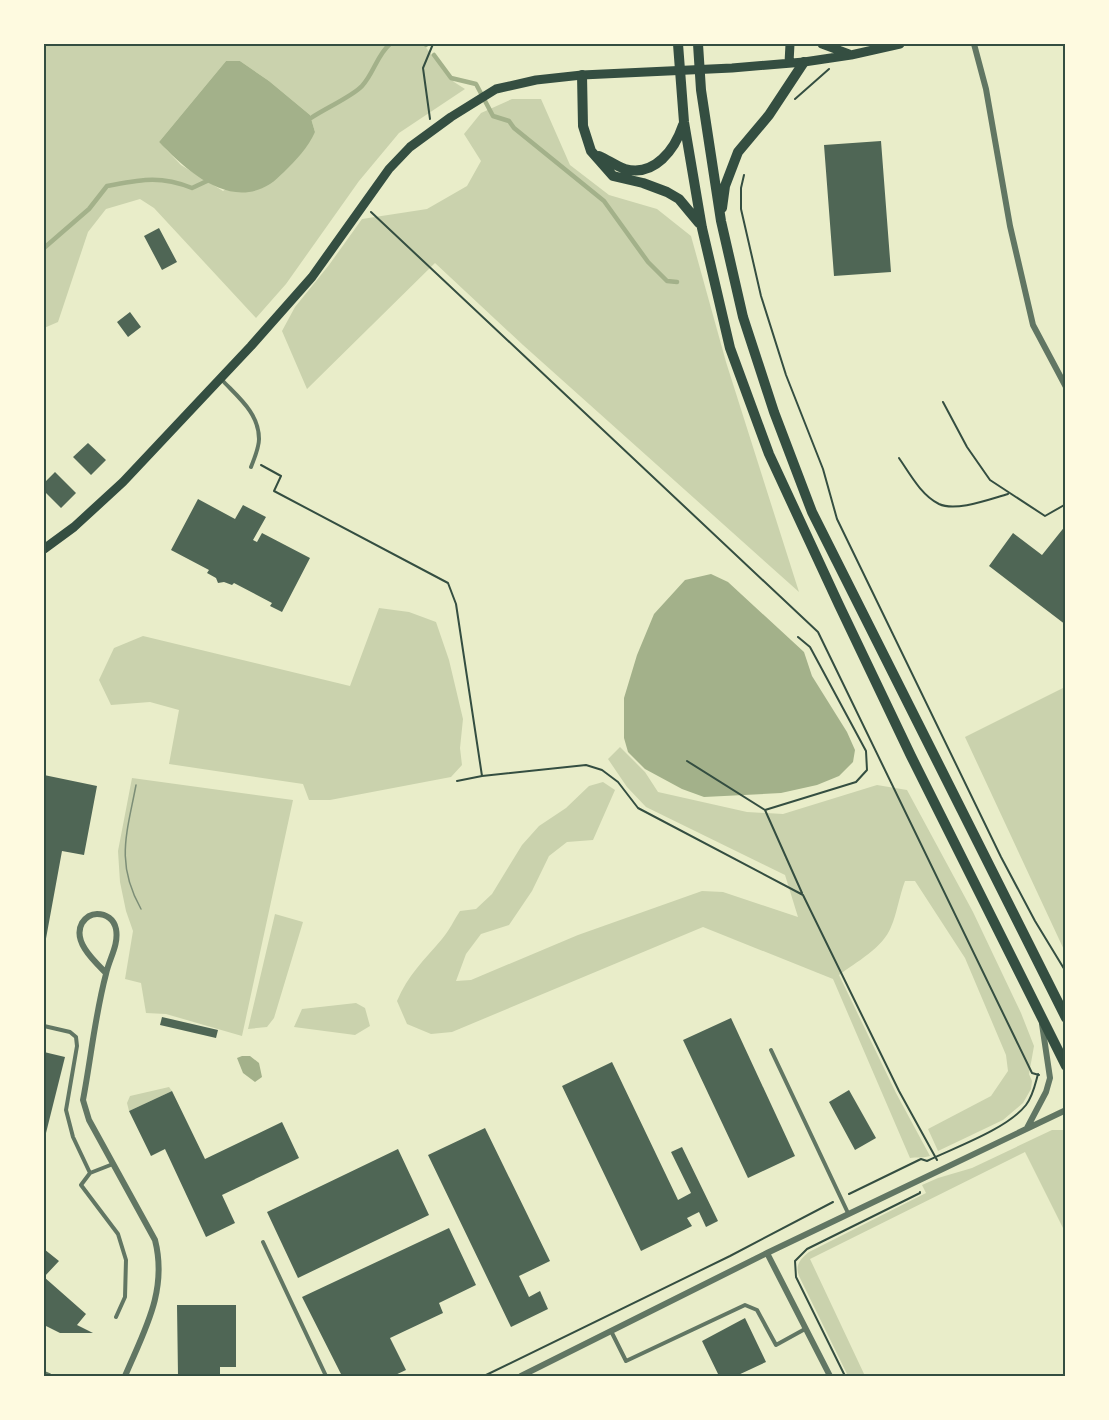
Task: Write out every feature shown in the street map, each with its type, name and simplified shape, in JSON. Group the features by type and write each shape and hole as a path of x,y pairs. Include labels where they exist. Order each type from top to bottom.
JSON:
{"main road":[{"path":"698,44 701,90 721,220 743,317 774,412 812,512 1065,1018"},
{"path":"789,63 790,44"},
{"path":"822,44 851,55"},
{"path":"44,549 90,513 123,482 312,277 363,204 410,147 433,129 496,89 536,80 582,75 804,62 900,44"},
{"path":"678,45 684,122 702,228 730,348 769,454 844,616 1065,1066"},
{"path":"721,220 725,186 738,152 769,115 804,62"},
{"path":"582,75 584,126 591,151 613,176 643,183 680,199 702,228"},
{"path":"591,151 626,169 637,171 663,160 678,141 684,122"}],"street":[{"path":"974,44 986,89 1010,226 1033,325 1065,387"},
{"path":"106,973 90,957 80,940 81,926 86,917 93,914 106,915 112,921 116,929 115,948 106,973 83,1100 89,1120 155,1240 159,1257 157,1296 125,1377"},
{"path":"1027,1129 1046,1092 1050,1078 1042,1021"},
{"path":"521,1377 536,1373 611,1331 766,1253 1065,1110"},
{"path":"766,1253 830,1377"},
{"path":"44,1374 49,1377"}],"lane":[{"path":"220,378 251,411 256,424 260,441 251,467"},
{"path":"44,1026 70,1032 76,1037 77,1046 66,1110 74,1137 90,1173"},
{"path":"771,1050 848,1213"},
{"path":"113,1164 90,1173 81,1185 118,1234 126,1260 125,1297 116,1317"},
{"path":"263,1242 326,1377"},
{"path":"611,1331 626,1361 745,1305 757,1310 776,1345 805,1329"}],"path":[{"path":"433,44 423,68 433,129"},
{"path":"792,102 826,73 837,57"},
{"path":"744,172 741,209 761,296 786,375 823,469 837,519 1001,857 1065,972"},
{"path":"363,204 818,632 1032,1073 1050,1078"},
{"path":"943,402 967,447 990,480 1045,516 1065,504"},
{"path":"899,458 920,489 940,505 964,506 1008,493"},
{"path":"253,460 282,476 274,491 448,583 456,604 482,776"},
{"path":"765,810 846,786 856,782 867,770 866,750 810,647 798,637"},
{"path":"687,761 765,810 803,895 899,1091 942,1168"},
{"path":"457,781 482,776 586,765 602,770 618,782 638,808 803,895"},
{"path":"484,1377 730,1256 841,1197 921,1159 927,1161 1010,1119 1027,1104 1038,1074"},
{"path":"845,1377 796,1277 795,1261 807,1250 920,1193 914,1181"}],"shaded area":[{"path":"44,44 423,44 454,82 465,89 399,133 359,181 286,284 256,318 154,208 140,199 106,209 88,232 58,322 44,328","holes":["226,61 240,61 269,81 310,115 315,132 223,191 181,165 159,142"]},
{"path":"226,61 240,61 269,81 310,115 315,132 305,149 284,172 270,184 255,191 224,190 209,183 182,164 159,142"},
{"path":"512,99 541,99 570,165 609,195 657,209 691,236 726,362 799,592 523,345 435,263 307,389 282,331 295,307 362,219 427,209 467,186 481,161 464,134 481,113"},
{"path":"711,574 728,582 804,652 812,676 847,732 855,750 853,762 839,776 817,785 781,793 704,797 682,789 645,769 628,752 624,738 624,698 637,655 654,614 685,580"},
{"path":"379,608 409,612 436,622 449,660 463,719 460,748 462,765 451,777 330,800 309,800 303,784 169,764 179,710 150,702 111,705 99,680 114,648 143,636 350,686"},
{"path":"1065,687 1065,952 965,737"},
{"path":"620,747 645,772 658,792 747,812 783,814 877,785 907,790 973,912 1021,1013 1034,1046 1029,1074 1032,1081 1031,1089 1023,1103 1003,1120 938,1151 928,1129 991,1096 1008,1071 1006,1055 965,958 915,881 905,881 893,922 882,942 839,975 896,1093 930,1156 928,1157 910,1158 833,979 703,927 452,1032 431,1034 407,1024 397,1001 401,992 411,975 445,936 460,911 476,909 492,894 522,845 539,826 566,808 589,786 603,782 615,790 593,840 567,842 549,856 532,891 509,925 481,934 466,954 456,981 471,980 578,935 702,891 723,892 798,917 785,875 646,807 627,787 608,759"},
{"path":"132,778 293,800 242,1036 166,1014 146,1013 141,983 125,979 133,931 120,882 118,851"},
{"path":"275,914 303,922 274,1018 267,1027 248,1029"},
{"path":"356,1003 365,1008 370,1026 355,1035 294,1027 302,1009"},
{"path":"250,1056 259,1063 262,1077 255,1082 243,1073 237,1058"},
{"path":"169,1087 172,1091 129,1111 127,1103 130,1096"},
{"path":"1052,1130 1065,1130 1065,1232 1025,1152 810,1259 865,1376 848,1376 799,1276 798,1265 801,1260 809,1252 926,1193 922,1185 972,1168"}],"building":[{"path":"881,141 891,272 834,276 824,145"},
{"path":"159,228 177,262 162,270 144,236"},
{"path":"130,312 141,327 128,337 117,322"},
{"path":"88,443 106,460 91,475 73,457"},
{"path":"55,472 76,493 61,508 44,491 44,483"},
{"path":"198,499 235,519 243,505 266,517 253,540 257,542 262,533 310,558 282,612 270,606 272,603 234,583 232,585 224,582 218,583 216,578 207,573 209,570 171,550"},
{"path":"1066,525 1066,625 989,566 1013,533 1042,555"},
{"path":"44,775 97,786 84,855 62,851 45,944"},
{"path":"162,1017 218,1030 216,1038 160,1025"},
{"path":"731,1018 795,1156 748,1178 683,1040"},
{"path":"44,1052 65,1057 44,1141"},
{"path":"612,1062 678,1200 691,1193 671,1152 682,1147 718,1221 706,1227 699,1212 687,1218 692,1226 641,1251 562,1086"},
{"path":"849,1090 876,1138 855,1150 829,1102"},
{"path":"172,1091 205,1159 282,1122 299,1158 222,1195 235,1223 206,1237 165,1149 151,1156 129,1111"},
{"path":"485,1128 550,1261 519,1276 529,1297 540,1291 548,1309 511,1327 428,1155"},
{"path":"398,1149 429,1215 298,1278 267,1212"},
{"path":"449,1228 476,1285 439,1303 443,1313 390,1338 406,1370 393,1376 342,1376 302,1297"},
{"path":"44,1249 59,1261 44,1277"},
{"path":"44,1277 86,1314 77,1325 93,1333 60,1333 44,1325"},
{"path":"177,1305 236,1305 236,1367 220,1367 220,1376 178,1376"},
{"path":"745,1318 766,1362 736,1376 719,1376 702,1341"}],"waterway":[{"path":"311,118 362,86 390,44"},
{"path":"434,55 451,78 476,84 493,116 509,121 514,128 604,201 648,262 667,281 677,282"},
{"path":"44,248 89,209 107,186 159,180 192,188 207,181"}],"tram line":[{"path":"136,785 125,848 128,877 141,909"}]}
